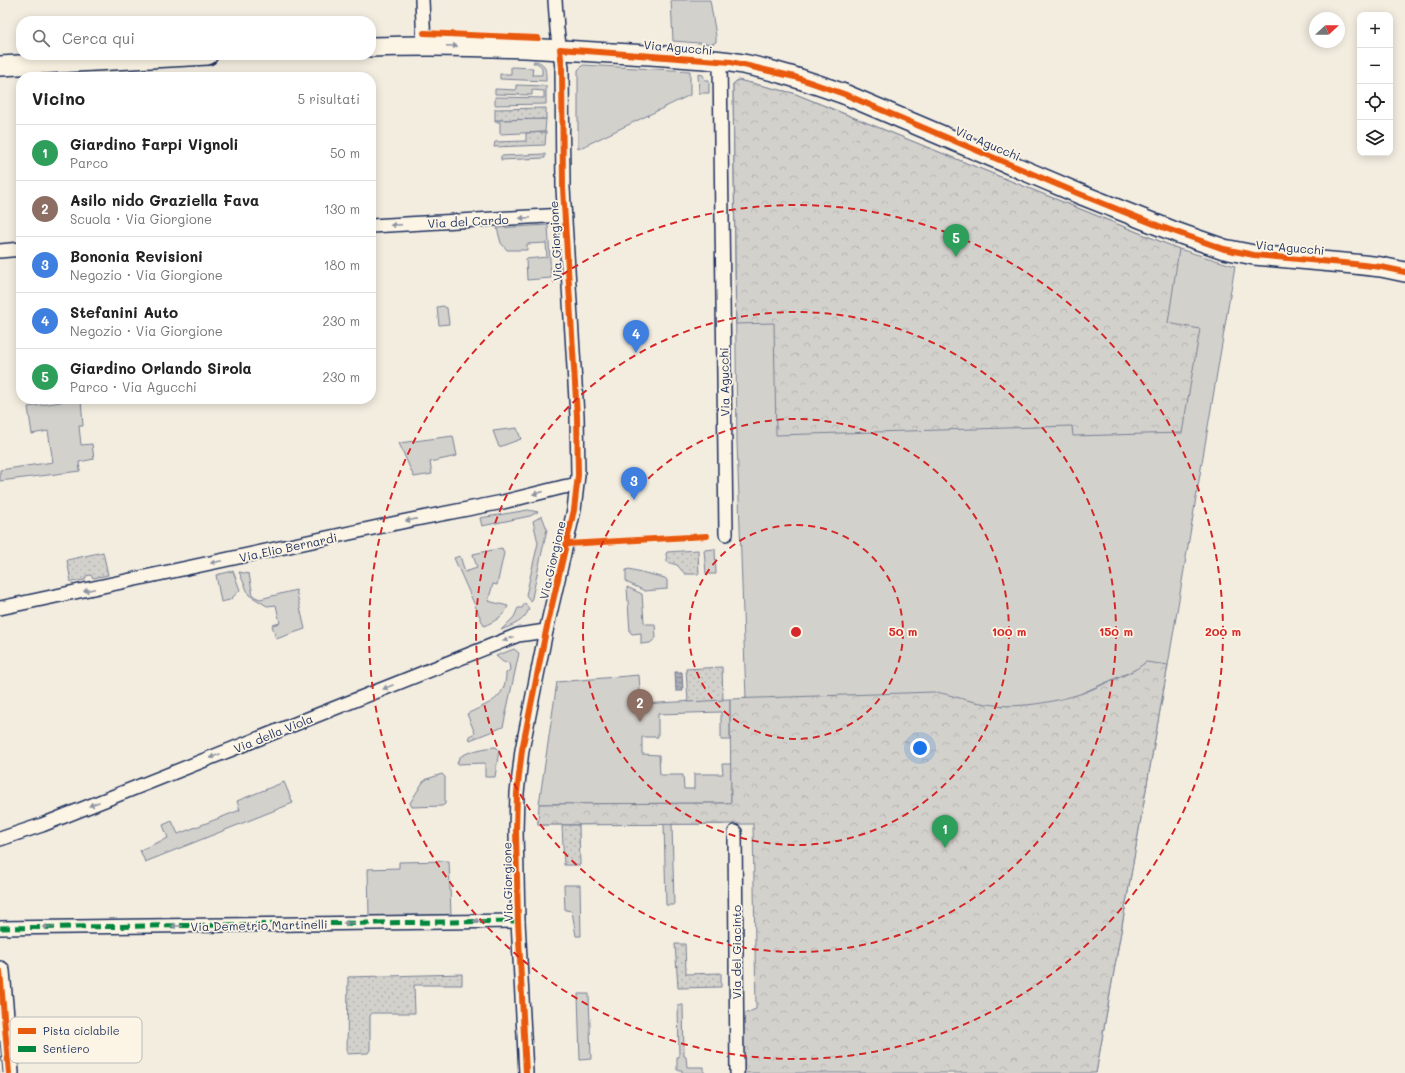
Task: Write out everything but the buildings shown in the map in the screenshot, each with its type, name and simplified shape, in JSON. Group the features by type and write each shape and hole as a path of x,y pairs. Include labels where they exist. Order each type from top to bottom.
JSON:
{"street":[{"path":"422,0 424,45"},
{"name":"Via Giorgione","path":"526,1073 518,921 516,831 517,793 524,739 546,631 574,510 578,459 577,416 564,215 562,164 562,68 555,0"},
{"name":"Via Agucchi","path":"376,46 424,45 560,49 720,61 771,71 812,82 838,92 1082,195 1178,233 1224,248 1245,254 1381,267 1405,272"},
{"path":"0,66 113,60"},
{"name":"Via Agucchi","path":"720,61 726,534"},
{"name":"Via del Cardo","path":"376,226 564,215"},
{"path":"0,251 16,249"},
{"name":"Via Elio Bernardi","path":"0,608 406,521 503,502 557,488 576,485"},
{"name":"Via della Viola","path":"0,839 50,822 518,636 546,631"},
{"name":"Via del Giacinto","path":"736,832 737,1073"},
{"name":"Via Demetrio Martinelli","path":"0,928 518,921"},
{"path":"0,972 9,1073"}],"green space":[{"path":"671,0 710,0 716,42 712,44 673,41"},
{"path":"534,61 543,65 546,73 546,81 500,79 500,74 511,74 511,67 533,68 532,75 542,75 542,67 537,63 533,63"},
{"path":"583,65 690,71 690,95 578,149 578,70"},
{"path":"698,74 703,75 705,80 709,80 709,93 699,93"},
{"path":"738,80 793,93 1179,249 1235,266 1168,665 1096,1073 1146,662 1139,668 1080,694 1078,697 985,732 739,699 746,698 737,442 733,84"},
{"path":"738,80 793,93 1179,249 1168,323 1200,329 1182,433 1073,436 1072,426 776,435 774,323 736,324 733,84"},
{"path":"516,85 546,86 546,104 495,105 495,97 544,98 544,91 532,90 532,95 495,94 495,89 516,90"},
{"path":"546,108 546,119 495,120 495,109"},
{"path":"546,119 545,132 500,134 500,122 495,122 495,120"},
{"path":"546,132 545,145 494,147 495,142 526,141 526,133"},
{"path":"545,154 545,158 501,160 501,156"},
{"path":"548,225 551,278 527,280 526,259 547,257 546,243 527,244 527,250 507,250 501,243 497,228"},
{"path":"443,306 447,308 449,324 439,325 437,307"},
{"path":"48,404 81,404 83,426 79,426 81,445 92,444 94,459 79,462 80,471 0,481 0,470 53,462 48,431 32,434 28,407"},
{"path":"517,428 521,439 499,447 493,431"},
{"path":"453,436 457,456 430,462 432,474 414,477 399,443"},
{"path":"528,510 538,512 530,516 482,526 480,518"},
{"path":"542,516 547,529 531,602 526,595 538,543 533,521"},
{"path":"502,548 504,553 497,585 493,584 488,601 508,606 501,616 484,626 454,558 460,556 465,572 477,568 473,554"},
{"path":"715,549 716,574 706,574 704,550"},
{"path":"698,550 699,574 685,574 677,565 667,562 667,552"},
{"path":"103,552 108,575 93,578 91,575 86,576 85,580 71,582 67,560"},
{"path":"629,569 665,578 667,580 667,589 645,591 626,582 626,570"},
{"path":"233,571 240,590 230,600 221,602 216,575"},
{"path":"239,572 249,574 253,596 260,599 296,590 305,629 276,639 272,625 280,623 276,605 267,606 249,595"},
{"path":"627,587 642,594 644,622 646,624 655,624 656,638 650,643 641,644 641,633 632,634 630,632"},
{"path":"525,603 529,609 524,617 518,622 501,630 514,617 518,608 522,608"},
{"path":"514,649 519,653 503,727 470,740 469,736 475,733 467,714 489,703 499,695 503,689 506,673 510,670 509,663 503,662 496,656"},
{"path":"1146,662 1168,665 1096,1073 744,1073 743,1014 756,1009 753,824 538,825 539,804 731,803 730,699 933,692 943,693 986,704 1016,706 1060,700 1084,693 1129,673"},
{"path":"722,667 723,700 688,702 686,669"},
{"path":"639,675 641,704 730,699 730,740 721,740 721,712 658,714 658,737 642,737 642,754 659,755 660,775 683,775 684,789 694,789 694,774 723,774 722,764 731,764 731,803 539,804 557,682"},
{"path":"496,747 499,750 495,777 485,777 485,763 457,764 459,758 466,754 482,749"},
{"path":"442,774 445,777 445,804 442,806 412,807 410,803 423,782 427,779"},
{"path":"284,782 293,803 145,862 140,850 168,838 163,825 172,821 178,834 240,810 237,801"},
{"path":"538,820 724,824 672,824 674,905 666,905 664,824 538,825"},
{"path":"562,825 579,825 580,865 564,865"},
{"path":"449,861 451,915 369,916 368,869 399,868 399,862"},
{"path":"564,885 580,885 581,936 576,936 572,911 565,910"},
{"path":"675,944 685,944 686,974 721,973 721,987 678,988"},
{"path":"462,974 462,985 414,985 415,1013 372,1013 370,1016 370,1050 368,1053 347,1054 348,977"},
{"path":"578,994 589,994 591,1059 580,1060"},
{"path":"678,1005 683,1005 684,1056 686,1057 687,1067 704,1067 704,1073 682,1073 682,1070 677,1070 677,1057 679,1057"}],"shaded area":[{"path":"675,672 682,672 683,691 676,691"}],"tram line":[{"path":"0,1041 3,1073"}],"marked path":[{"path":"0,928 518,921"}],"cycle path":[{"path":"424,33 538,38"},
{"path":"526,1073 518,921 516,831 517,793 522,750 546,631 574,510 578,475 577,416 563,188 562,68 560,49 731,62 795,77 844,94 1159,226 1224,249 1254,255 1381,267 1405,272"},
{"path":"567,544 707,536"},
{"path":"0,971 9,1073"}],"place":[{"name":"Giardino Orlando Sirola","path":"956,257"},
{"name":"Stefanini Auto","path":"636,353"},
{"name":"Bononia Revisioni","path":"634,500"},
{"name":"Asilo nido Graziella Fava","path":"640,722"},
{"name":"Giardino Farpi Vignoli","path":"945,848"}]}
